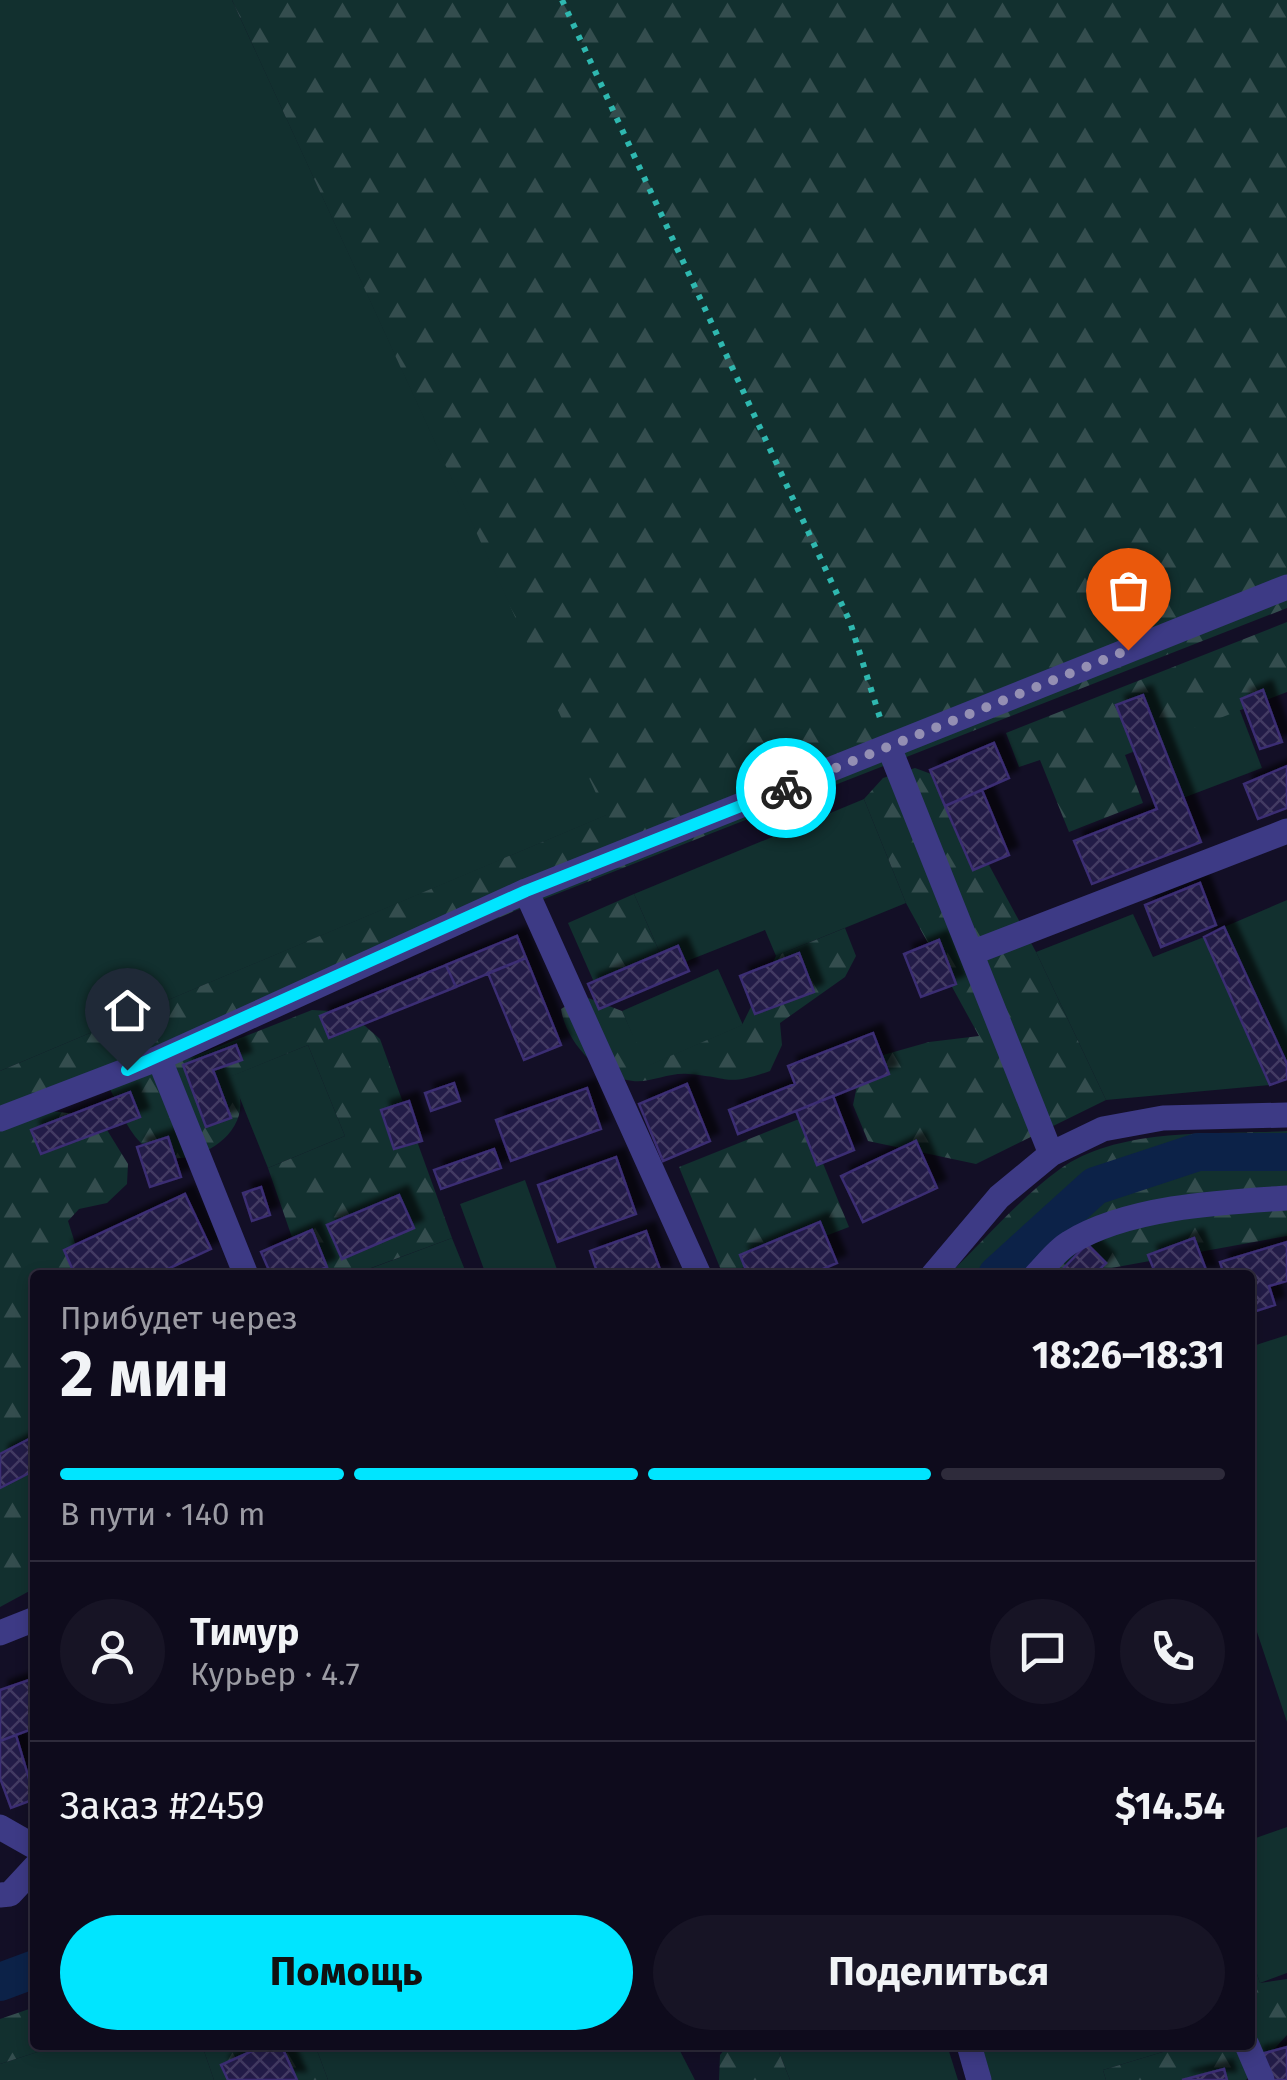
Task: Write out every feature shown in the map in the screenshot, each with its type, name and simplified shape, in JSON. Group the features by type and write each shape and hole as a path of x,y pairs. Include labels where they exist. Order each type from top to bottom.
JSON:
{"street":[{"path":"0,1119 159,1058 526,891 1287,587"},
{"path":"890,747 1051,1154"},
{"path":"974,952 1287,830"},
{"path":"526,891 698,1270"},
{"path":"159,1058 244,1270"},
{"path":"937,1270 999,1197 1051,1154 1103,1130 1163,1118 1287,1115"},
{"path":"1041,1270 1068,1244 1117,1223 1212,1203 1287,1198"},
{"path":"0,1634 30,1620"},
{"path":"0,1827 30,1844"},
{"path":"0,1896 10,1894 30,1872"},
{"path":"970,2050 979,2080"},
{"path":"1249,2050 1262,2080"}],"path":[{"path":"562,0 850,622 890,747"}],"green space":[{"path":"0,0 232,0 607,815 0,1071"},
{"path":"232,0 1287,0 1287,608 531,904 160,1062 0,1118 0,1071 606,815"},
{"path":"1287,622 1287,692 1125,755 1143,803 1069,832 1040,760 1019,767 1006,733"},
{"path":"1229,682 1262,768 1183,798 1150,712"},
{"path":"915,768 942,778 1036,952 1106,1100 976,1164 868,1141 853,1105 862,1061 929,1042 979,1036 906,903 864,799 883,778"},
{"path":"864,799 906,903 776,956 765,930 667,969 634,894"},
{"path":"634,894 667,969 601,998 568,923"},
{"path":"1287,900 1287,1064 1224,927"},
{"path":"1133,914 1153,957 1204,937 1270,1085 1106,1100 1036,952"},
{"path":"845,928 856,956 845,977 780,1023 782,1045 770,1071 755,1076 736,1080 681,1074 640,1081 620,1078 586,1056 564,1021 561,1009 583,996 622,1011 647,1066 742,1025 776,956"},
{"path":"718,969 743,1025 646,1067 622,1011"},
{"path":"312,1010 349,1012 380,1039 452,1238 366,1270 303,1270 268,1168 345,1136 308,1045 232,1076 240,1099 233,1129 222,1141 193,1156 161,1156 148,1149 130,1129 110,1089"},
{"path":"308,1045 345,1136 268,1168 231,1076"},
{"path":"51,1111 99,1117 128,1164 127,1184 107,1203 79,1209 68,1221 83,1270 30,1270 30,1591 0,1607 0,1130"},
{"path":"804,1117 849,1227 736,1270 721,1270 679,1167"},
{"path":"1287,1131 1287,1236 1100,1270 953,1270 1031,1193 1084,1155 1140,1139"},
{"path":"525,1180 557,1270 484,1270 460,1204"},
{"path":"452,1238 465,1270 366,1270"},
{"path":"1287,1335 1287,1722 1255,1626 1255,1345"},
{"path":"1287,1827 1287,1973 1260,1983 1255,1968 1255,1838"},
{"path":"1255,1968 1260,1983 1287,1979 1287,2035 1246,2080 1106,2080 1103,2070 1169,2050 1255,2050"},
{"path":"30,2009 30,2050 43,2050 0,2064 0,2019"},
{"path":"43,2050 204,2050 214,2080 0,2080 0,2064"},
{"path":"204,2050 317,2050 328,2080 214,2080"},
{"path":"317,2050 680,2050 695,2080 328,2080"},
{"path":"724,2050 778,2050 790,2080 719,2080 720,2055"},
{"path":"778,2050 949,2050 958,2080 790,2080"},
{"path":"982,2050 1169,2050 1103,2070 1106,2080 988,2080"}],"building":[{"path":"1263,690 1282,742 1260,749 1241,699"},
{"path":"1143,695 1201,842 1092,884 1074,841 1157,809 1116,705"},
{"path":"994,743 1009,778 945,806 930,770"},
{"path":"1287,766 1287,808 1258,819 1244,784"},
{"path":"982,790 1009,855 973,870 945,806"},
{"path":"1200,883 1216,925 1161,947 1145,905"},
{"path":"1224,927 1287,1064 1287,1079 1270,1085 1204,937"},
{"path":"517,936 526,958 456,987 446,965"},
{"path":"939,940 956,984 921,997 904,954"},
{"path":"678,946 689,971 599,1009 588,984"},
{"path":"799,953 814,992 755,1014 740,976"},
{"path":"526,958 561,1045 524,1060 488,973"},
{"path":"446,965 456,987 329,1038 320,1016"},
{"path":"873,1033 889,1074 738,1134 729,1110 795,1084 788,1066"},
{"path":"236,1045 242,1060 213,1070 231,1118 206,1127 183,1065"},
{"path":"454,1083 460,1101 431,1111 425,1093"},
{"path":"687,1084 710,1141 663,1161 639,1104"},
{"path":"587,1088 601,1129 511,1161 496,1120"},
{"path":"130,1092 140,1117 41,1154 31,1130"},
{"path":"833,1096 854,1150 817,1165 796,1111"},
{"path":"409,1101 422,1141 394,1149 381,1110"},
{"path":"168,1137 181,1177 150,1187 137,1147"},
{"path":"916,1141 937,1188 863,1222 841,1176"},
{"path":"494,1149 501,1168 441,1189 434,1170"},
{"path":"616,1157 636,1214 558,1242 538,1185"},
{"path":"261,1187 270,1215 252,1221 243,1193"},
{"path":"185,1194 211,1249 166,1270 73,1270 64,1250"},
{"path":"399,1195 414,1228 342,1259 327,1225"},
{"path":"820,1222 837,1263 821,1270 746,1270 740,1255"},
{"path":"312,1230 327,1267 269,1270 261,1252"},
{"path":"646,1231 660,1270 596,1270 590,1251"},
{"path":"1194,1238 1206,1270 1154,1270 1148,1255"},
{"path":"1287,1242 1287,1281 1269,1286 1275,1305 1255,1311 1255,1270 1222,1270 1220,1262"},
{"path":"1087,1244 1106,1263 1099,1270 1062,1270"},
{"path":"30,1439 30,1473 0,1488 0,1454"},
{"path":"30,1680 30,1730 0,1741 0,1690"},
{"path":"16,1735 30,1782 30,1801 11,1808 0,1778 0,1741"},
{"path":"1287,2047 1287,2080 1260,2080 1254,2056"},
{"path":"255,2050 283,2050 297,2080 228,2080 221,2065"},
{"path":"1224,2069 1227,2080 1182,2080"}],"waterway":[{"path":"1003,1270 1095,1186 1198,1152 1287,1152"},
{"path":"0,1982 30,1971"}],"way so far":[{"path":"786,788 1128,650"}],"route":[{"path":"127,1070 526,891 786,788"}]}
